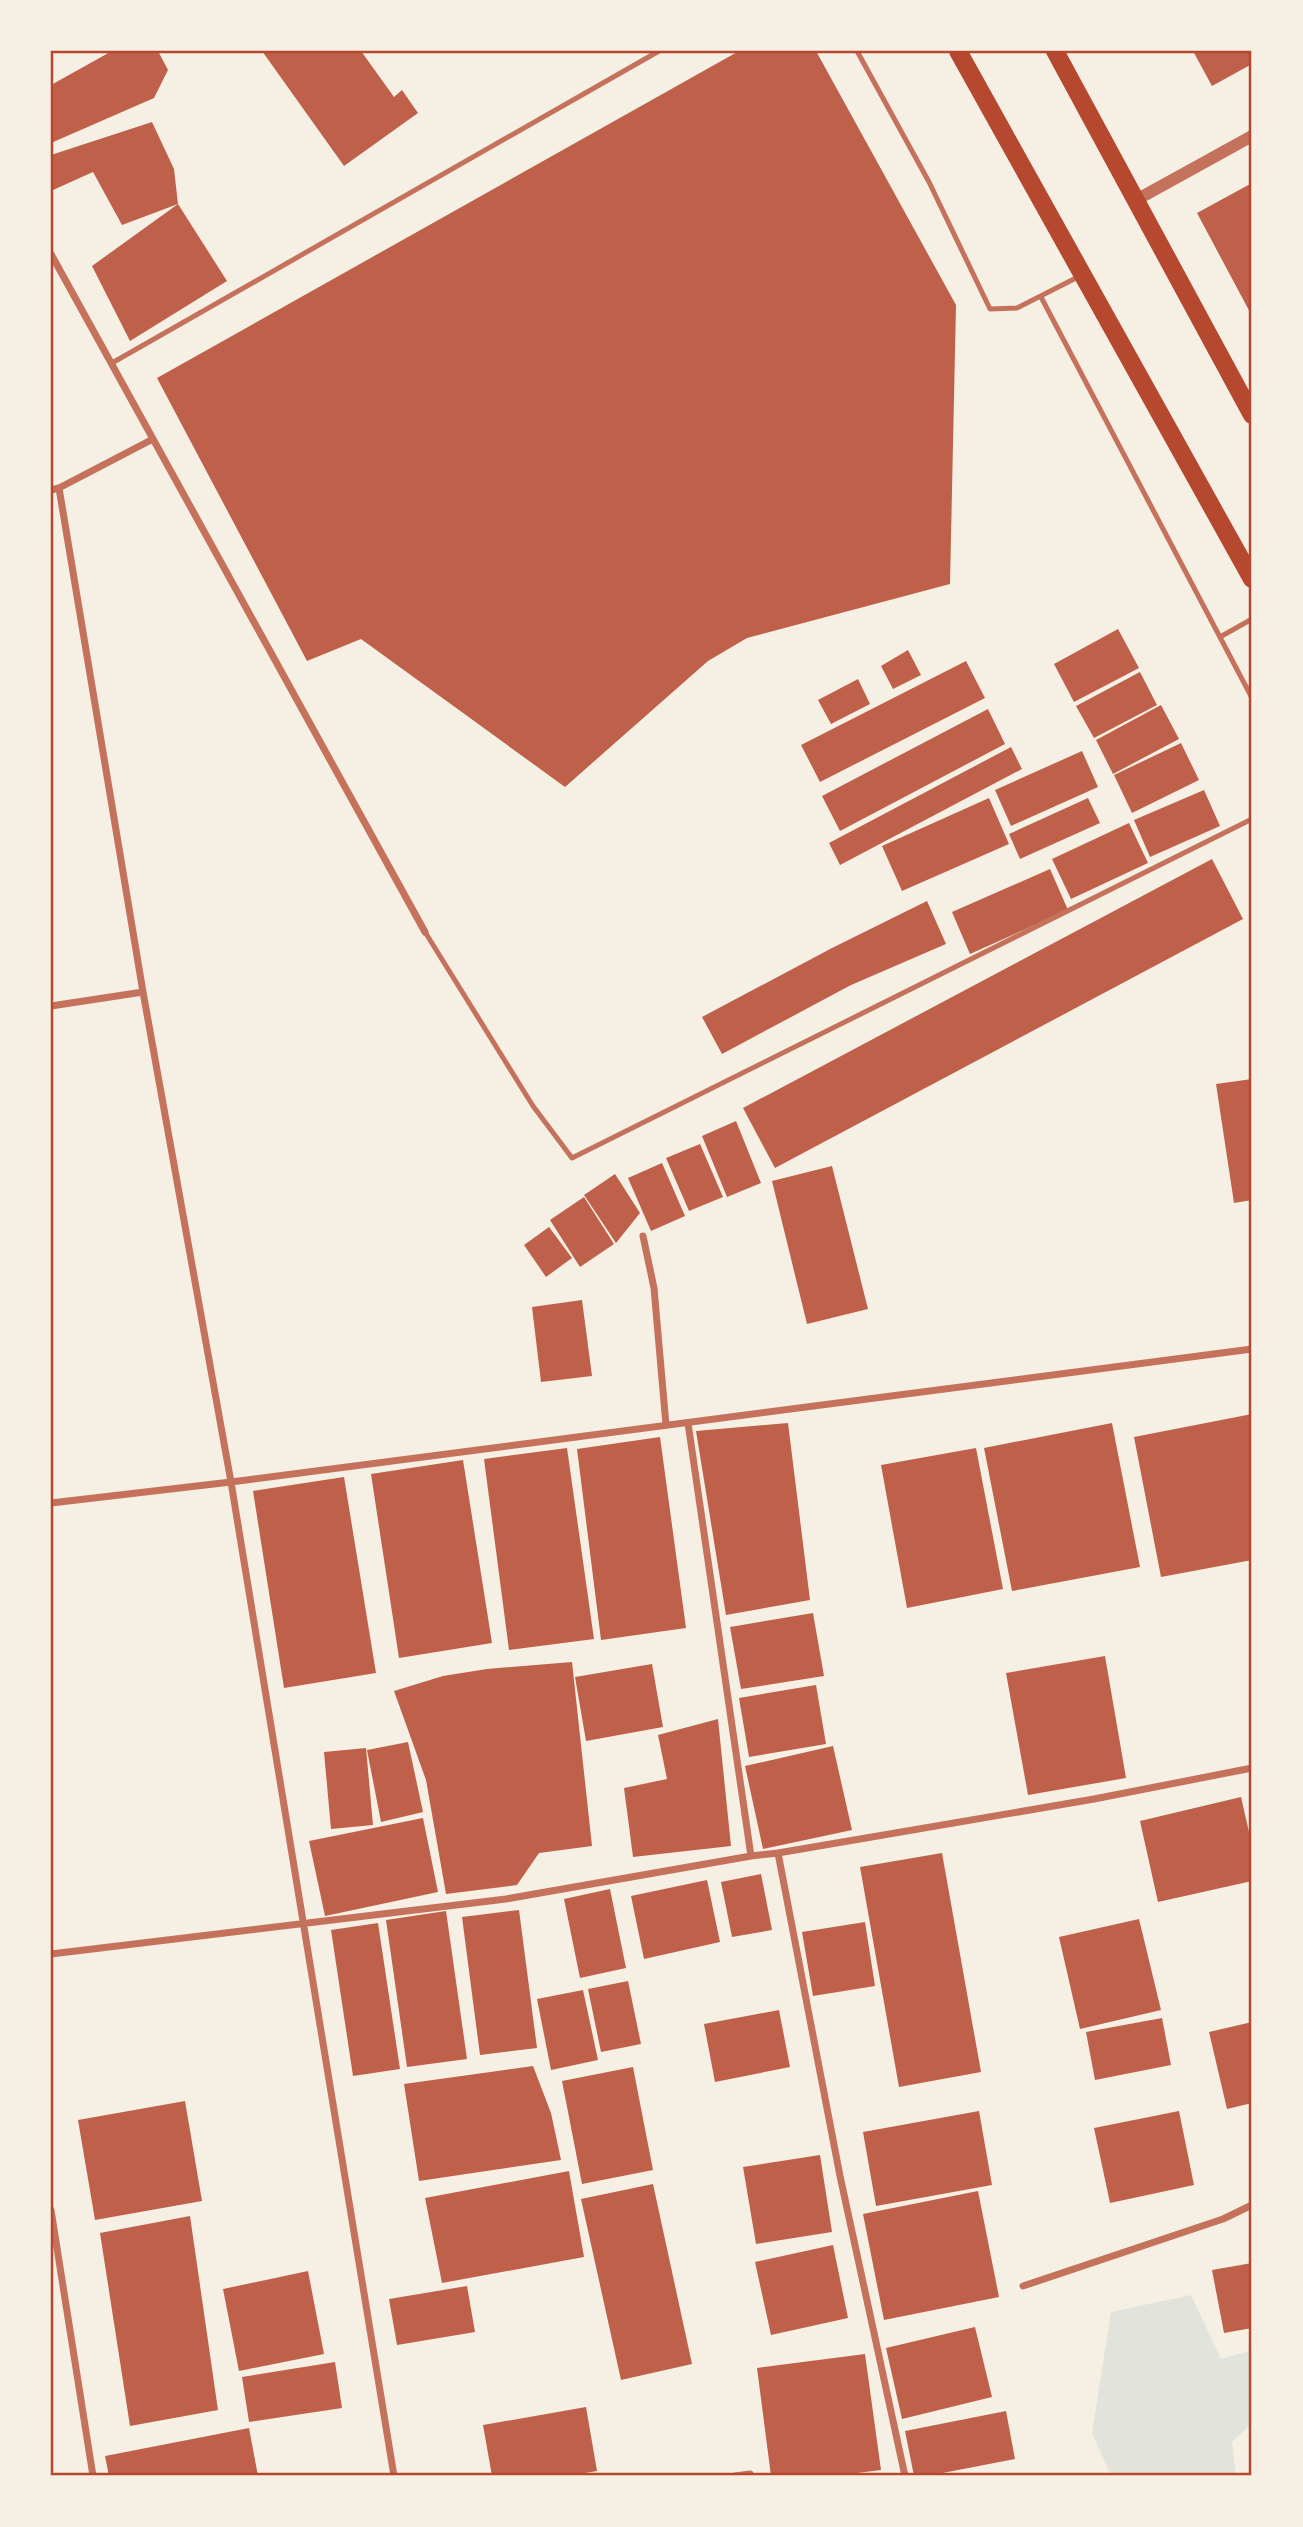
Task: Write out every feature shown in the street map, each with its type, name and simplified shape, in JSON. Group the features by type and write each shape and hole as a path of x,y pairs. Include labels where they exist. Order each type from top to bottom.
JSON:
{"main road":[{"path":"958,51 1252,579"},
{"path":"1055,51 1252,415"}],"street":[{"path":"1136,200 1252,136"},
{"path":"51,254 425,932"},
{"path":"153,439 55,489 231,1482 394,2476"},
{"path":"51,1006 143,992"},
{"path":"643,1236 654,1288 666,1425"},
{"path":"51,1503 1252,1349"},
{"path":"688,1423 751,1856"},
{"path":"51,1954 506,1899 1094,1799 1252,1768"},
{"path":"778,1853 840,2176 905,2476"},
{"path":"1023,2286 1223,2219 1252,2205"},
{"path":"51,2212 93,2476"},
{"path":"735,2476 750,2474"}],"lane":[{"path":"112,363 659,51"},
{"path":"858,51 929,182 990,309 1017,308 1082,275"},
{"path":"1041,297 1252,698"},
{"path":"1220,637 1252,619"},
{"path":"425,932 533,1106 572,1158 1252,818"}],"shaded area":[{"path":"1191,2295 1221,2359 1252,2350 1252,2423 1232,2442 1236,2476 1111,2476 1092,2433 1111,2312"}],"building":[{"path":"112,51 158,51 168,70 154,98 51,143 51,85"},
{"path":"262,51 361,51 394,97 402,90 418,113 344,166"},
{"path":"739,51 816,51 956,305 950,584 747,638 708,661 565,787 361,639 307,661 157,378"},
{"path":"1193,51 1252,51 1252,64 1212,86"},
{"path":"152,122 174,169 178,204 122,225 93,172 53,190 51,155"},
{"path":"1252,183 1252,316 1197,213"},
{"path":"178,204 227,281 130,341 92,266"},
{"path":"1118,629 1139,668 1074,702 1054,664"},
{"path":"908,650 921,675 893,689 881,666"},
{"path":"966,661 985,698 820,782 801,745"},
{"path":"1140,672 1157,705 1094,738 1076,706"},
{"path":"858,679 870,704 831,724 818,700"},
{"path":"1161,705 1179,739 1113,774 1096,740"},
{"path":"988,709 1005,744 840,831 822,796"},
{"path":"1181,743 1199,780 1132,813 1114,775"},
{"path":"1011,747 1022,769 840,865 829,843"},
{"path":"1082,751 1098,787 1011,826 995,790"},
{"path":"1204,790 1220,826 1150,857 1134,820"},
{"path":"989,798 1009,844 902,891 882,846"},
{"path":"1088,798 1100,823 1020,859 1009,834"},
{"path":"1129,823 1148,863 1071,899 1052,859"},
{"path":"1212,859 1243,919 775,1168 743,1108"},
{"path":"1050,869 1068,910 970,954 952,912"},
{"path":"927,901 946,944 851,985 722,1054 702,1017"},
{"path":"1252,1079 1252,1200 1234,1203 1216,1084"},
{"path":"736,1121 761,1183 727,1197 702,1136"},
{"path":"700,1144 723,1197 689,1211 666,1158"},
{"path":"662,1163 685,1216 651,1231 628,1178"},
{"path":"832,1166 868,1309 807,1324 772,1181"},
{"path":"615,1174 640,1213 616,1243 584,1195"},
{"path":"584,1197 614,1244 580,1267 550,1220"},
{"path":"549,1227 572,1258 546,1277 524,1245"},
{"path":"582,1300 592,1376 541,1382 532,1307"},
{"path":"1252,1414 1252,1560 1161,1577 1134,1437"},
{"path":"788,1423 810,1600 726,1615 696,1431"},
{"path":"1112,1423 1140,1567 1012,1591 984,1448"},
{"path":"660,1437 686,1628 601,1640 577,1449"},
{"path":"567,1448 594,1639 509,1650 484,1459"},
{"path":"976,1448 1003,1589 907,1608 881,1465"},
{"path":"463,1460 492,1643 399,1658 371,1474"},
{"path":"344,1477 376,1673 284,1688 253,1491"},
{"path":"813,1613 824,1676 741,1689 730,1627"},
{"path":"1105,1656 1126,1778 1028,1795 1006,1673"},
{"path":"572,1662 592,1846 539,1853 517,1885 446,1894 426,1780 394,1691 443,1676 487,1669"},
{"path":"652,1664 663,1727 586,1741 575,1677"},
{"path":"816,1685 826,1744 749,1757 739,1698"},
{"path":"718,1719 731,1846 633,1857 624,1788 667,1779 658,1735"},
{"path":"408,1742 423,1812 381,1822 367,1750"},
{"path":"833,1746 852,1830 763,1849 745,1766"},
{"path":"366,1748 373,1825 331,1829 324,1752"},
{"path":"1241,1797 1252,1845 1252,1881 1158,1902 1140,1821"},
{"path":"423,1818 438,1892 325,1916 309,1841"},
{"path":"942,1853 981,2072 899,2087 860,1867"},
{"path":"761,1874 772,1930 732,1937 721,1882"},
{"path":"707,1880 720,1942 644,1959 631,1896"},
{"path":"610,1889 626,1968 580,1978 564,1899"},
{"path":"519,1910 537,2048 480,2055 462,1917"},
{"path":"446,1911 467,2059 407,2067 386,1920"},
{"path":"1139,1919 1161,2010 1080,2029 1059,1937"},
{"path":"865,1922 875,1986 813,1996 802,1932"},
{"path":"378,1923 400,2069 353,2076 331,1930"},
{"path":"628,1981 641,2044 601,2052 588,1989"},
{"path":"583,1990 598,2060 551,2070 537,1999"},
{"path":"779,2010 790,2067 715,2082 704,2024"},
{"path":"1162,2018 1171,2065 1095,2080 1086,2032"},
{"path":"1252,2022 1252,2103 1227,2109 1209,2032"},
{"path":"533,2066 551,2113 561,2160 419,2181 404,2084"},
{"path":"633,2067 653,2170 582,2184 562,2081"},
{"path":"185,2101 202,2201 95,2220 78,2120"},
{"path":"979,2111 992,2185 876,2206 863,2132"},
{"path":"1179,2111 1194,2185 1110,2203 1094,2128"},
{"path":"820,2155 832,2232 756,2244 743,2167"},
{"path":"569,2171 584,2257 442,2283 425,2198"},
{"path":"653,2184 692,2364 621,2380 581,2199"},
{"path":"978,2191 999,2297 884,2320 863,2214"},
{"path":"190,2216 218,2410 130,2426 100,2233"},
{"path":"833,2245 848,2318 771,2335 755,2262"},
{"path":"1252,2263 1252,2328 1224,2333 1212,2270"},
{"path":"308,2271 324,2354 239,2371 223,2289"},
{"path":"467,2286 475,2332 397,2345 389,2299"},
{"path":"975,2327 992,2397 902,2419 886,2348"},
{"path":"865,2354 881,2470 834,2476 771,2476 757,2368"},
{"path":"335,2362 342,2408 249,2422 242,2377"},
{"path":"586,2407 597,2471 567,2476 492,2476 483,2425"},
{"path":"1006,2411 1015,2459 927,2476 914,2476 905,2431"},
{"path":"249,2428 258,2476 109,2476 105,2456"}]}
